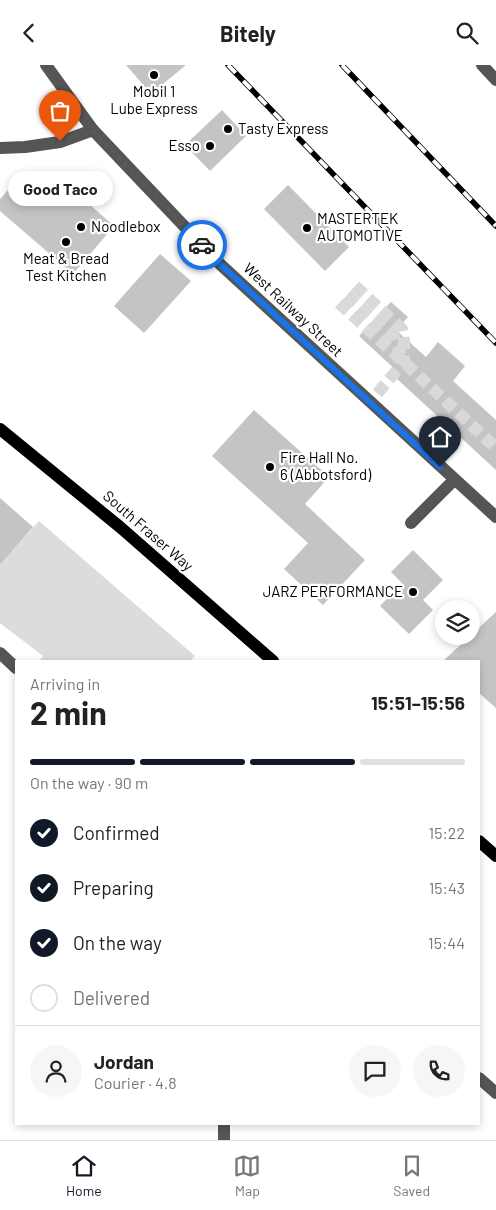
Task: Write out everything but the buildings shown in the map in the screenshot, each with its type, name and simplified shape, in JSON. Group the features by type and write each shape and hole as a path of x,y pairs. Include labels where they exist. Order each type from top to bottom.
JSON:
{"main road":[{"name":"South Fraser Way","path":"0,429 120,527 272,660"},
{"path":"480,842 496,856"}],"street":[{"name":"West Railway Street","path":"46,65 93,131 221,265 496,517"},
{"path":"482,65 496,80"},
{"path":"0,148 25,147 60,141 93,131"},
{"path":"410,523 454,480"},
{"path":"0,653 15,666"},
{"path":"480,1079 496,1093"},
{"path":"224,1125 224,1140"}],"shaded area":[{"path":"39,521 195,656 191,660 40,660 43,656 0,623 0,565"}],"tunnel":[{"path":"355,286 402,329 404,341 404,362 370,402"},
{"path":"347,295 394,338 401,355"},
{"path":"339,303 496,448"}],"railway":[{"path":"228,65 496,343"},
{"path":"342,65 496,226"}],"way so far":[{"path":"60,141 93,131 202,245"}],"place":[{"name":"Mobil 1 Lube Express","path":"154,75"},
{"name":"Tasty Express","path":"228,129"},
{"name":"Good Taco","path":"60,141"},
{"name":"Esso","path":"210,146"},
{"name":"Noodlebox","path":"81,227"},
{"name":"MASTERTEK AUTOMOTIVE","path":"307,228"},
{"name":"Meat & Bread Test Kitchen","path":"66,242"},
{"name":"Fire Hall No. 6 (Abbotsford)","path":"270,467"},
{"name":"JARZ PERFORMANCE","path":"413,592"}],"route":[{"path":"202,245 221,265 440,467"}]}
